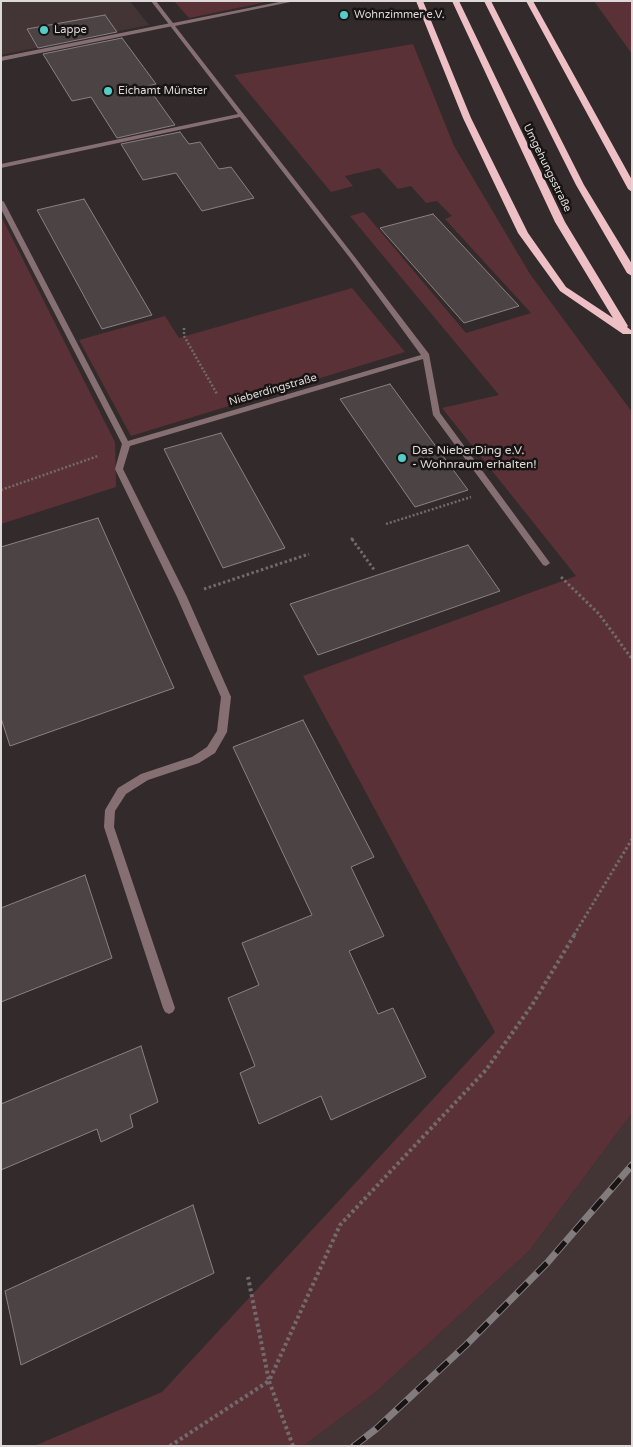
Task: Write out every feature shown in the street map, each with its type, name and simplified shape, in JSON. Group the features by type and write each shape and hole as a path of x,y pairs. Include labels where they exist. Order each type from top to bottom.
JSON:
{"highway":[{"path":"419,1 467,118 522,233 563,288 629,335"},
{"name":"Umgehungsstraße","path":"455,1 560,222 629,335"},
{"name":"Umgehungsstraße","path":"487,1 580,185 632,273"},
{"path":"529,1 632,189"}],"street":[{"path":"153,1 426,356 436,413 546,563"},
{"path":"1,59 293,1"},
{"path":"1,166 240,115"},
{"path":"1,202 126,444 119,469 182,597 226,697 222,732 211,750 195,760 145,777 122,791 110,810 108,827 169,1008"},
{"name":"Nieberdingstraße","path":"126,444 426,356"}],"path":[{"path":"184,328 184,336 228,414"},
{"path":"1,490 106,453"},
{"path":"386,524 492,490"},
{"path":"351,538 375,571"},
{"path":"182,597 308,554"},
{"path":"546,563 599,614 632,659"},
{"path":"170,1446 268,1381 340,1225 486,1070 532,1005 632,839"},
{"path":"248,1277 268,1381 293,1446"}],"shaded area":[{"path":"1,1 130,1 149,25 1,55"},
{"path":"174,1 271,1 189,18"},
{"path":"594,1 632,1 632,54"},
{"path":"413,44 454,146 530,274 632,412 632,1113 529,1251 376,1392 303,1446 34,1446 162,1392 495,1032 303,676 576,576 442,408 499,395 350,216 364,212 466,333 531,313 445,219 452,216 437,201 426,203 411,186 398,189 379,168 345,176 353,186 331,192 234,75"},
{"path":"1,216 115,442 116,487 1,524"},
{"path":"352,288 405,352 131,436 79,340 165,316 179,338"},
{"path":"632,1113 632,1446 303,1446 376,1392 529,1251"}],"building":[{"path":"105,15 117,32 38,48 27,29"},
{"name":"Eichamt Münster","path":"122,38 156,84 147,86 175,125 117,138 91,97 72,101 43,54"},
{"path":"180,132 189,144 200,142 219,169 231,167 254,198 202,211 176,173 143,180 121,144"},
{"path":"84,199 152,315 102,329 37,210"},
{"path":"433,214 519,306 464,323 380,228"},
{"path":"390,384 468,490 415,507 340,399"},
{"path":"221,433 285,548 223,568 164,449"},
{"path":"98,518 174,688 10,746 1,718 1,547"},
{"path":"468,545 500,591 318,655 290,604"},
{"path":"303,720 374,857 351,867 384,936 349,951 378,1014 393,1008 426,1077 331,1120 321,1096 259,1124 240,1073 255,1066 228,998 259,985 242,943 312,915 233,747"},
{"path":"85,875 112,958 1,1002 1,908"},
{"path":"141,1046 158,1102 130,1115 133,1127 101,1142 97,1129 1,1170 1,1104"},
{"path":"193,1205 214,1273 21,1365 5,1291"}],"railway":[{"path":"354,1446 376,1429 466,1345 547,1263 632,1165"}],"place":[{"name":"Wohnzimmer e.V.","path":"344,15"},
{"name":"Lappe","path":"44,30"},
{"name":"Eichamt Münster","path":"108,91"},
{"name":"Das NieberDing e.V. - Wohnraum erhalten!","path":"402,458"}]}
